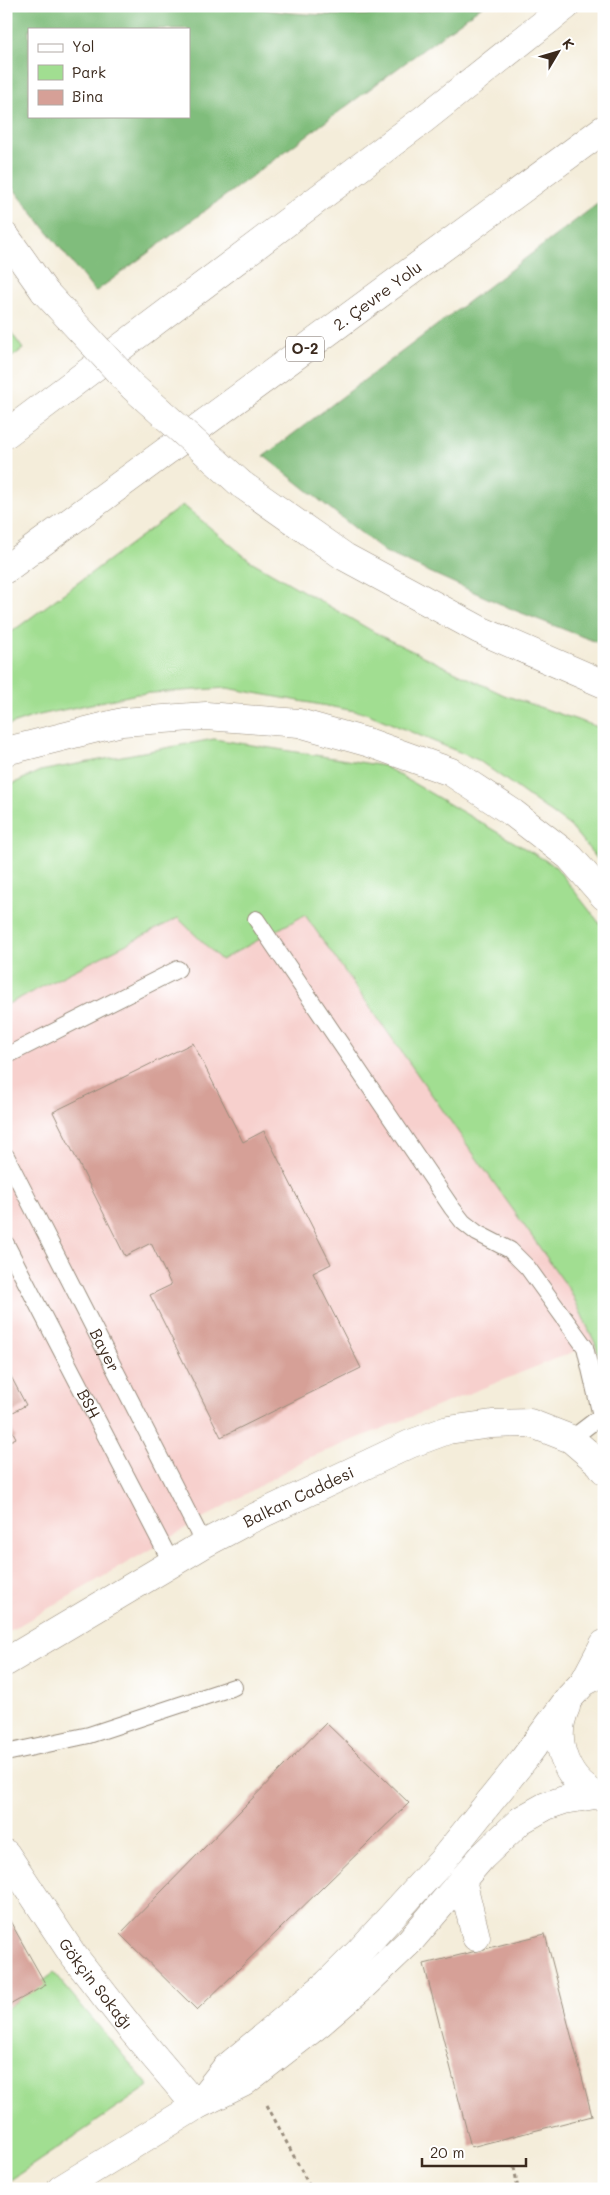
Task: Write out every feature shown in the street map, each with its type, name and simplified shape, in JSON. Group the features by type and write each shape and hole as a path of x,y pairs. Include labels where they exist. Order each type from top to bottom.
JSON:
{"main road":[{"path":"6,434 424,119 566,6"},
{"name":"2. Çevre Yolu","path":"6,569 604,129"},
{"path":"6,237 45,292 133,387 241,484 345,557 480,630 604,684"},
{"path":"6,751 122,722 206,716 299,723 370,743 452,772 513,813 570,857 604,896"},
{"name":"Balkan Caddesi","path":"6,1662 204,1544 249,1520 410,1444 448,1430 492,1424 530,1422 571,1439 600,1464 604,1470"},
{"path":"599,1797 577,1782 564,1763 559,1740 561,1718 586,1684 604,1644"},
{"path":"196,2106 225,2069 327,1984 391,1919 442,1861 586,1684"},
{"path":"61,2189 196,2106 243,2083 320,2023 364,1985 410,1941 482,1857 521,1820 546,1806 564,1800 599,1797"},
{"name":"Gökçin Sokağı","path":"6,1854 73,1955 131,2029 196,2106"},
{"path":"462,1880 476,1937"}],"lane":[{"path":"256,919 452,1208 463,1222 477,1233 499,1243 520,1258 585,1347 601,1416 571,1439"},
{"path":"6,1056 178,969"},
{"name":"Bayer","path":"6,1156 204,1544"},
{"name":"BSH","path":"6,1244 172,1564"},
{"path":"6,1753 89,1735 234,1687"}],"path":[{"path":"263,2098 311,2189"},
{"path":"514,2167 518,2189"}],"shaded area":[{"path":"305,915 547,1256 571,1292 595,1343 306,1459 6,1633 6,1005 178,918 221,960"}],"green space":[{"path":"6,6 246,6 289,13 379,15 453,7 482,6 95,292 6,179"},
{"path":"604,199 604,645 514,610 385,552 264,456"},
{"path":"6,325 23,349 6,361"},
{"path":"183,505 249,560 381,636 504,695 604,729 604,867 570,826 478,760 366,713 227,688 137,694 35,716 6,726 6,636"},
{"path":"214,739 384,766 555,866 604,929 604,1371 595,1343 571,1292 305,915 221,960 178,918 6,1005 6,787 40,771"},
{"path":"54,1973 149,2086 6,2183 6,2009"}],"building":[{"path":"193,1043 243,1142 264,1131 331,1264 313,1273 361,1368 221,1437 150,1295 171,1285 151,1243 125,1256 53,1112"},
{"path":"6,1367 26,1405 6,1416"},
{"path":"6,1418 16,1438 6,1443"},
{"path":"326,1723 409,1803 197,2010 120,1934"},
{"path":"6,1914 46,1985 6,2007"},
{"path":"545,1934 592,2116 471,2147 424,1964"}]}
